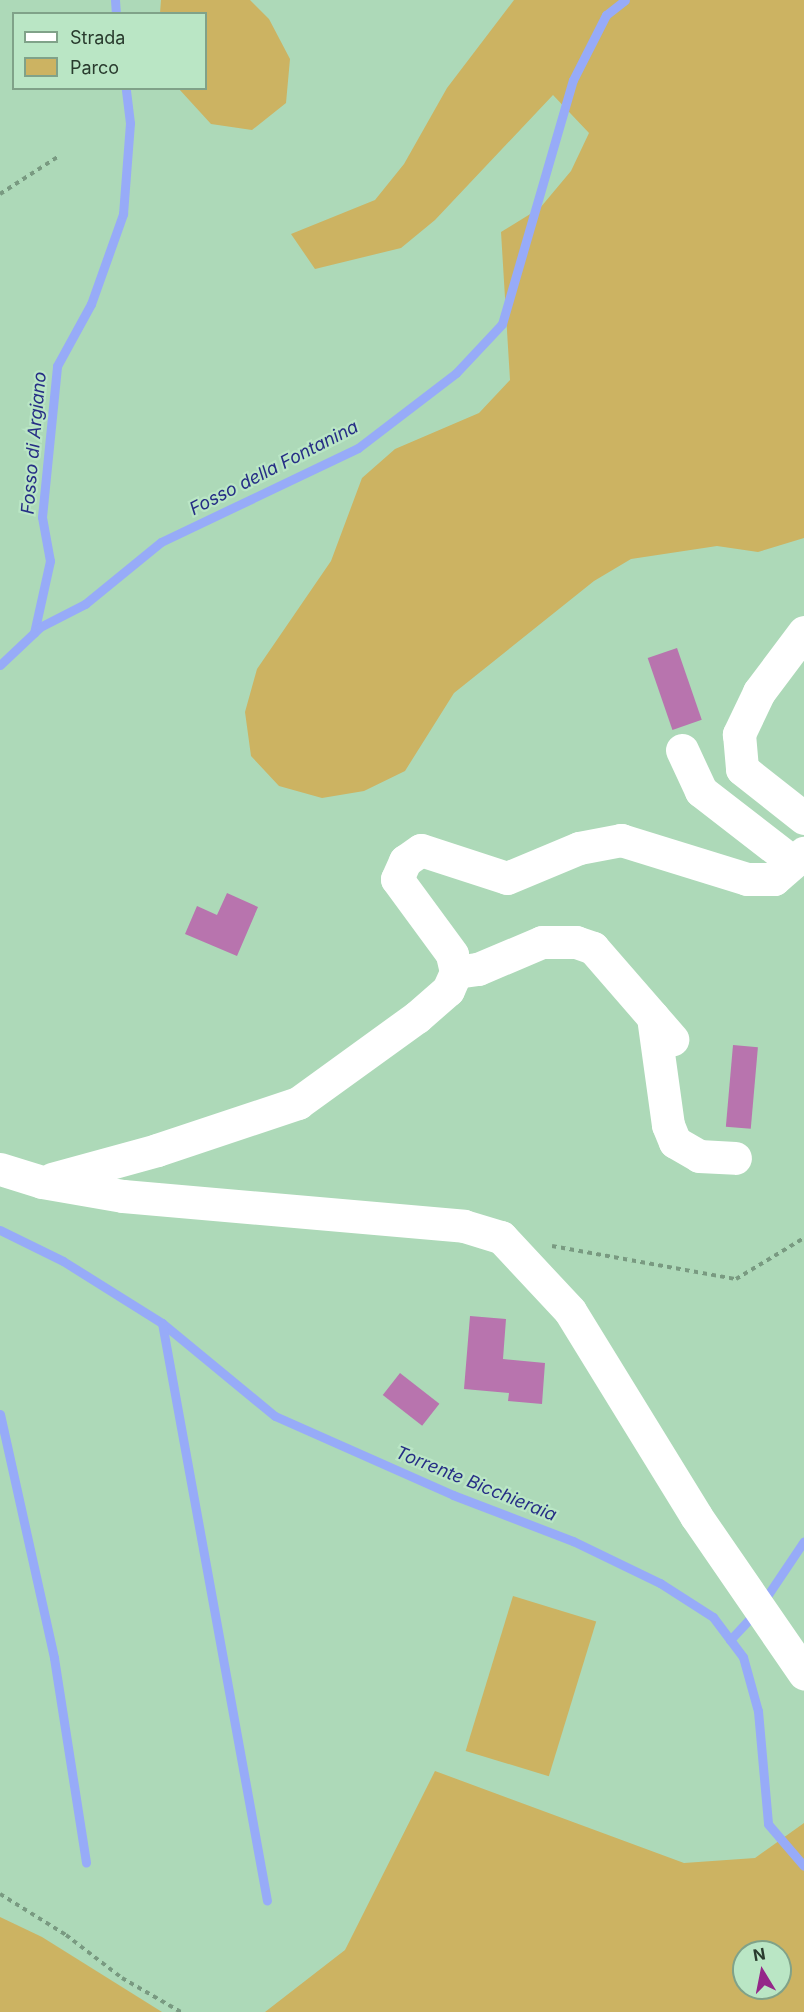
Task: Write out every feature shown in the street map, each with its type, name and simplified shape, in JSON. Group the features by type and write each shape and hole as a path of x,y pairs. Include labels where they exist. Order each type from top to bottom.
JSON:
{"street":[{"path":"804,633 759,692 739,734 742,769 804,818"},
{"path":"42,1182 157,1150 298,1103 417,1017 448,990 456,972 452,954 397,879 405,861 421,850 507,878 579,849 621,840 747,879 774,879 799,857 701,791 682,750"},
{"path":"456,972 478,969 542,942 576,942 594,948 662,1028 670,1134 690,1153 735,1158"},
{"path":"0,1169 42,1182 123,1196 464,1226 501,1237 570,1311 696,1516 804,1673"}],"path":[{"path":"0,194 59,156"},
{"path":"548,1245 736,1279 804,1238"},
{"path":"0,1894 66,1935 122,1978 181,2012"}],"green space":[{"path":"161,0 250,0 269,19 290,59 286,103 252,130 211,124 180,90 207,90 207,12 160,12"},
{"path":"514,0 804,0 804,538 758,552 717,546 631,559 594,581 454,693 405,771 364,791 322,798 279,786 251,756 245,712 257,669 331,561 362,478 395,449 479,413 510,380 501,232 540,208 571,171 589,133 553,95 435,220 401,248 315,269 291,234 375,200 404,164 447,88"},
{"path":"513,1596 596,1621 549,1776 466,1751"},
{"path":"435,1771 684,1863 755,1858 804,1823 804,2012 265,2012 345,1950"},
{"path":"0,1917 42,1937 162,2012 0,2012"}],"building":[{"path":"677,648 702,720 672,730 648,658"},
{"path":"227,893 258,907 237,956 185,934 197,906 217,915"},
{"path":"733,1045 758,1047 751,1129 726,1127"},
{"path":"470,1316 506,1319 503,1359 545,1363 542,1404 508,1401 509,1393 464,1389"},
{"path":"400,1373 439,1404 422,1426 383,1395"}],"waterway":[{"name":"Fosso di Argiano","path":"115,0 116,12"},
{"name":"Fosso della Fontanina","path":"0,665 40,627 85,604 161,542 358,448 456,373 502,324 573,80 606,15 625,0"},
{"name":"Fosso di Argiano","path":"34,633 50,561 42,517 57,366 91,304 123,214 130,123 126,90"},
{"name":"Torrente Bicchieraia","path":"0,1230 63,1261 162,1323 275,1416 453,1495 573,1541 660,1583 713,1617 743,1657 758,1711 768,1824 804,1866"},
{"path":"162,1323 267,1901"},
{"path":"0,1414 54,1658 86,1863"},
{"path":"763,1602 804,1541"},
{"path":"730,1640 755,1613"}]}
